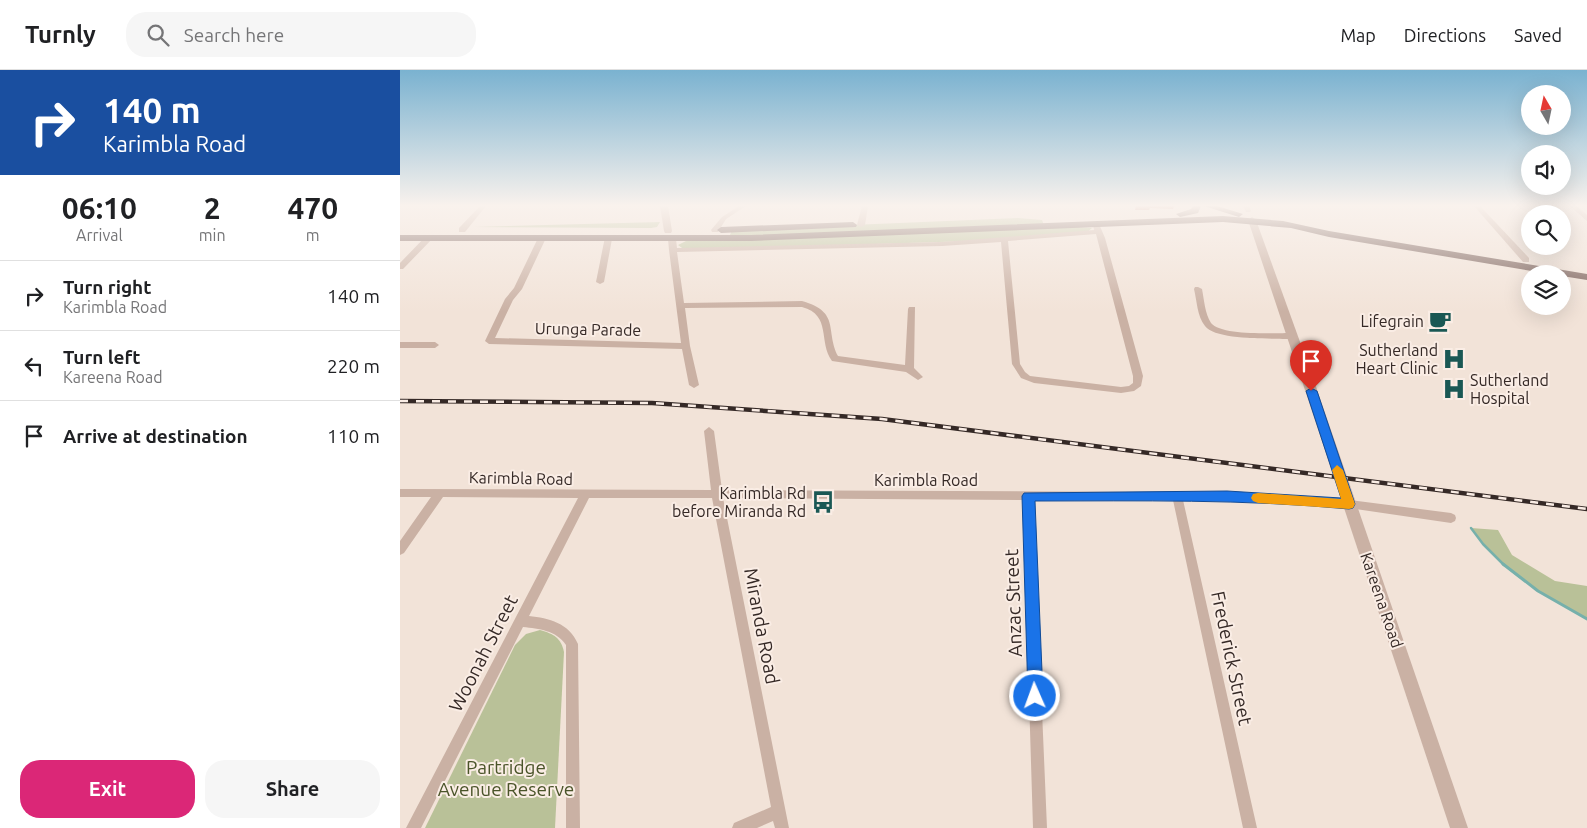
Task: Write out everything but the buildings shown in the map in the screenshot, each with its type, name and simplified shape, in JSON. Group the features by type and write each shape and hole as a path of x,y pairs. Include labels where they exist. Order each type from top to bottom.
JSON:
{"main road":[{"path":"1387,241 1529,264 1587,270"},
{"path":"1405,241 1587,276"}],"street":[{"path":"400,267 426,241"},
{"name":"Urunga Parade","path":"541,241 518,289 509,299 489,341 686,346"},
{"path":"600,282 608,241"},
{"path":"671,241 682,306 686,346 694,385"},
{"path":"673,250 983,241"},
{"path":"1004,241 1016,364 1022,375 1038,381 1121,390 1131,389 1138,384 1138,376 1101,241"},
{"name":"Kareena Road","path":"1259,241 1459,828"},
{"path":"1509,241 1529,264"},
{"path":"1198,290 1208,323 1215,330 1229,333 1292,336"},
{"path":"682,306 811,305 822,315 832,355 835,359 909,369 918,377"},
{"path":"909,369 912,309"},
{"path":"400,345 436,345"},
{"name":"Miranda Road","path":"709,431 717,495 782,828"},
{"name":"Karimbla Road","path":"400,493 1177,496 1295,499 1349,504 1451,518"},
{"path":"400,550 440,493"},
{"name":"Woonah Street","path":"414,828 585,495"},
{"name":"Anzac Street","path":"1028,496 1040,828"},
{"name":"Frederick Street","path":"1177,496 1250,828"},
{"path":"520,621 557,629 565,634 572,644 573,828"},
{"path":"739,828 778,811"}],"green space":[{"path":"685,241 960,241 685,250 678,245"},
{"path":"1471,528 1498,530 1512,555 1555,581 1587,586 1587,619 1523,581 1495,558"},
{"name":"Partridge Avenue Reserve","path":"540,630 556,637 561,643 564,652 555,828 425,828 515,645 526,634"}],"waterway":[{"path":"1471,528 1483,544 1503,564"},
{"path":"1503,564 1538,591 1587,619"}],"railway":[{"path":"400,401 652,403 882,419 1587,509"}],"slow traffic":[{"path":"1258,498 1349,504 1337,470"}],"place":[{"name":"Lifegrain","path":"1440,321"},
{"name":"Sutherland Heart Clinic","path":"1454,359"},
{"name":"Sutherland Hospital","path":"1454,389"},
{"name":"Karimbla Rd before Miranda Rd","path":"823,502"}],"route":[{"path":"1035,696 1028,496 1227,496 1349,504 1311,391"}]}
